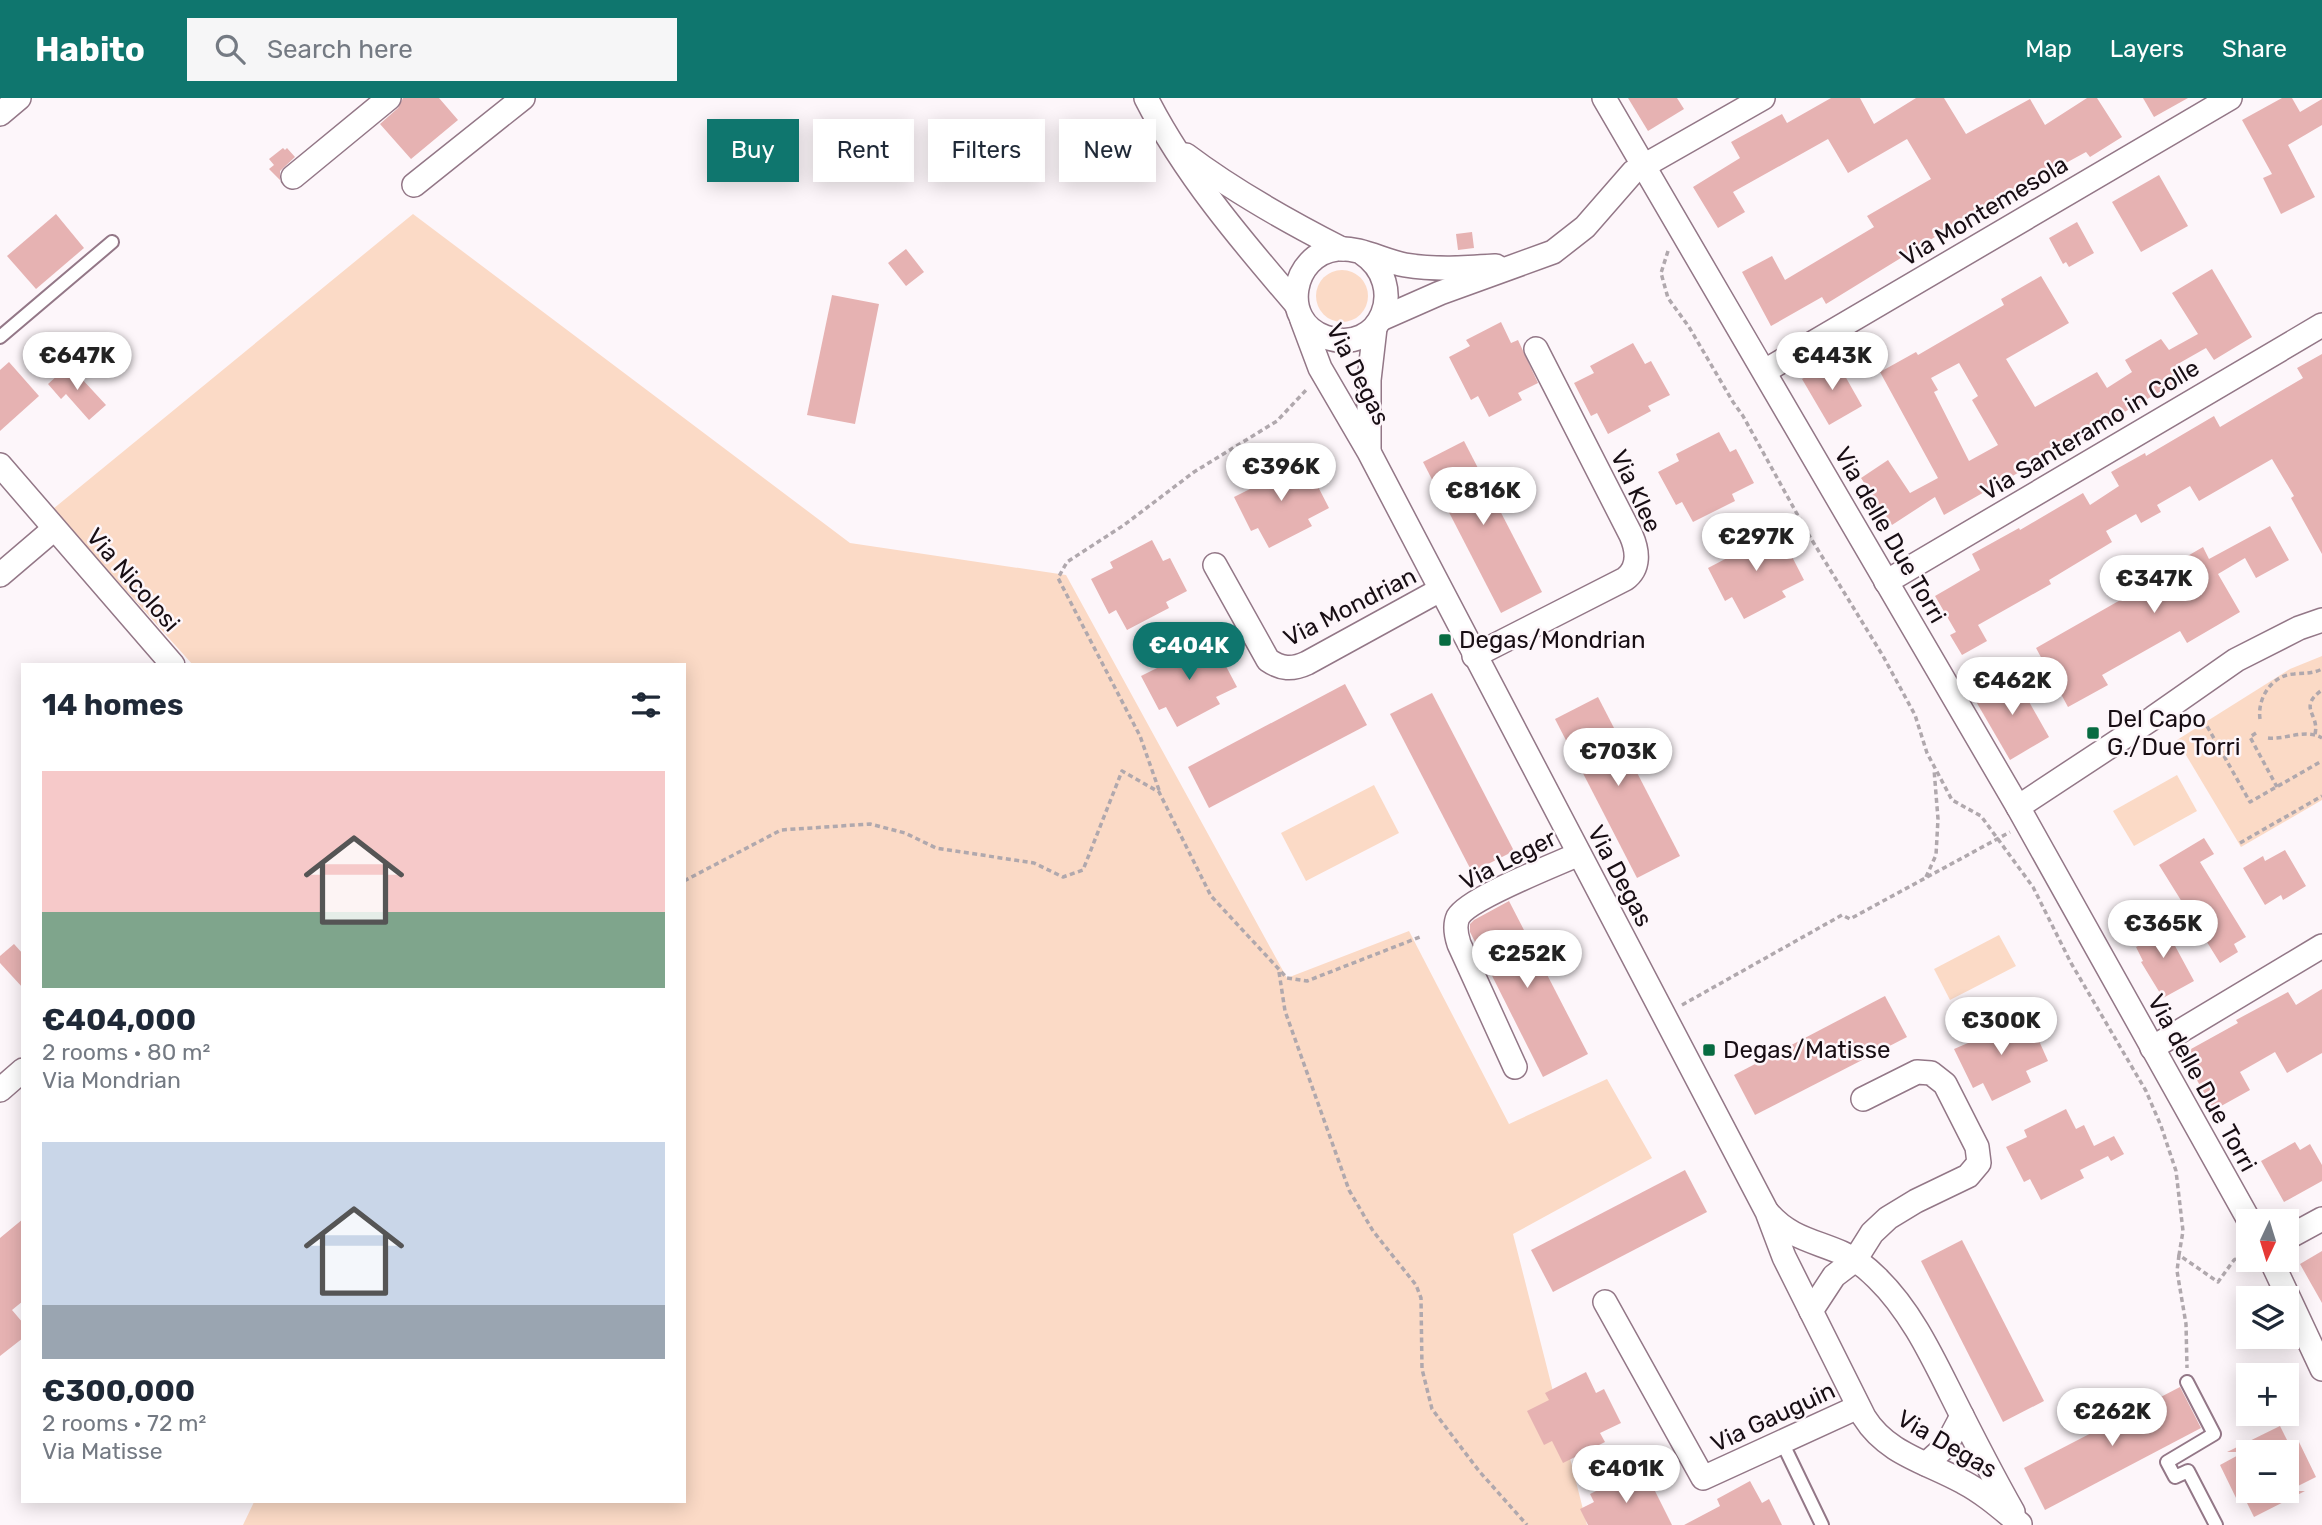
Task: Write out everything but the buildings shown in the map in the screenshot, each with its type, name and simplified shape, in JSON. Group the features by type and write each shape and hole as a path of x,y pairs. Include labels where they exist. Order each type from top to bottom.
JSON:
{"street":[{"path":"0,114 19,98"},
{"path":"293,177 389,98"},
{"path":"414,185 523,98"},
{"path":"1146,98 1170,142 1314,332 1336,340 1357,339 1378,324 1422,301 1538,258 1566,244 1591,221 1628,176 1643,164 1763,98"},
{"name":"Via delle Due Torri","path":"1604,98 2022,815 2243,1209"},
{"name":"Via Montemesola","path":"1765,371 2230,98"},
{"path":"1170,142 1250,199 1376,265 1384,281 1386,299 1378,324"},
{"path":"1299,312 1297,282 1303,270 1319,255 1330,250 1352,251 1422,267 1508,268"},
{"name":"Via Degas","path":"1299,312 1323,372 1369,452 1767,1212 1784,1257 1869,1426 1887,1443 1966,1483 2021,1524"},
{"name":"Via Degas","path":"1369,452 1367,402 1378,324"},
{"name":"Via Santeramo in Colle","path":"1886,582 2322,325"},
{"name":"Via Klee","path":"1474,656 1625,579 1632,574 1637,561 1636,546 1631,535 1536,349"},
{"name":"Via Nicolosi","path":"0,465 171,663"},
{"name":"Via Nicolosi","path":"0,575 54,530"},
{"name":"Via Mondrian","path":"1214,565 1268,660 1282,668 1301,666 1440,590"},
{"path":"2022,815 2236,660 2299,628 2322,620"},
{"name":"Via Leger","path":"1515,1066 1459,944 1457,918 1473,903 1578,854"},
{"path":"2152,1048 2322,946"},
{"path":"0,1090 21,1072"},
{"path":"1811,1311 1834,1276 1855,1260 1872,1233 1916,1200 1968,1176 1977,1168 1980,1158 1945,1084 1937,1075 1917,1072 1863,1099"},
{"name":"Via Degas","path":"1767,1212 1777,1224 1792,1234 1855,1260 1878,1279 1910,1320 1926,1346 2021,1524"},
{"path":"2300,1231 2322,1219"},
{"path":"2276,1272 2322,1369"},
{"name":"Via Gauguin","path":"1605,1302 1703,1478 1858,1407"},
{"path":"1926,1464 1946,1447 1962,1416"}],"lane":[{"path":"0,337 112,242"},
{"path":"2187,1382 2214,1434 2167,1462 2175,1477 2188,1471 2216,1525"},
{"path":"1782,1442 1822,1525"}],"path":[{"path":"1681,229 1665,239 1669,252 1661,273 1668,298 1689,327 1732,402 1743,416 1807,533 1883,656 1915,715 1927,754 1952,800 1981,816 2033,887 2071,962 2141,1081 2161,1126 2176,1171 2183,1231 2176,1270 2186,1324 2187,1382"},
{"path":"1323,372 1277,421 1194,472 1124,525 1067,562 1058,578 1140,736 1159,792 1210,896 1287,978 1307,981 1420,937"},
{"path":"2260,719 2264,695 2273,682 2293,673 2315,673 2322,669"},
{"path":"2315,734 2316,726 2310,703 2322,690"},
{"path":"2203,719 2250,802 2322,761"},
{"path":"2256,733 2250,737 2277,787"},
{"path":"2268,738 2315,734 2322,738"},
{"path":"1925,878 1936,855 1938,819 1934,767"},
{"path":"686,880 781,830 870,824 905,832 936,848 1034,863 1063,877 1083,870 1122,771 1159,792"},
{"path":"2240,844 2322,796"},
{"path":"1663,1015 1842,915 1850,919 1997,839 2022,815"},
{"path":"1279,970 1285,1011 1349,1190 1373,1231 1416,1285 1421,1298 1422,1369 1432,1409 1479,1471 1527,1525"},
{"path":"2179,1255 2218,1282 2236,1259"}],"shaded area":[{"path":"413,214 850,543 1066,575 1287,978 1409,931 1509,1124 1607,1079 1652,1158 1513,1234 1587,1525 243,1525 254,1503 686,1503 686,663 191,663 53,509"},
{"path":"1342,270 1352,272 1360,278 1366,286 1366,306 1360,314 1352,320 1342,322 1332,320 1324,314 1318,306 1316,296 1318,286 1324,278 1332,272"},
{"path":"2322,656 2322,800 2241,847 2177,740 2290,669"},
{"path":"2177,775 2197,811 2134,846 2113,811"},
{"path":"1374,785 1399,833 1306,881 1281,833"},
{"path":"1999,935 2016,966 1950,1000 1934,969"}],"place":[{"name":"Degas/Mondrian","path":"1445,640"},
{"name":"Del Capo G./Due Torri","path":"2093,733"},
{"name":"Degas/Matisse","path":"1709,1050"}]}
